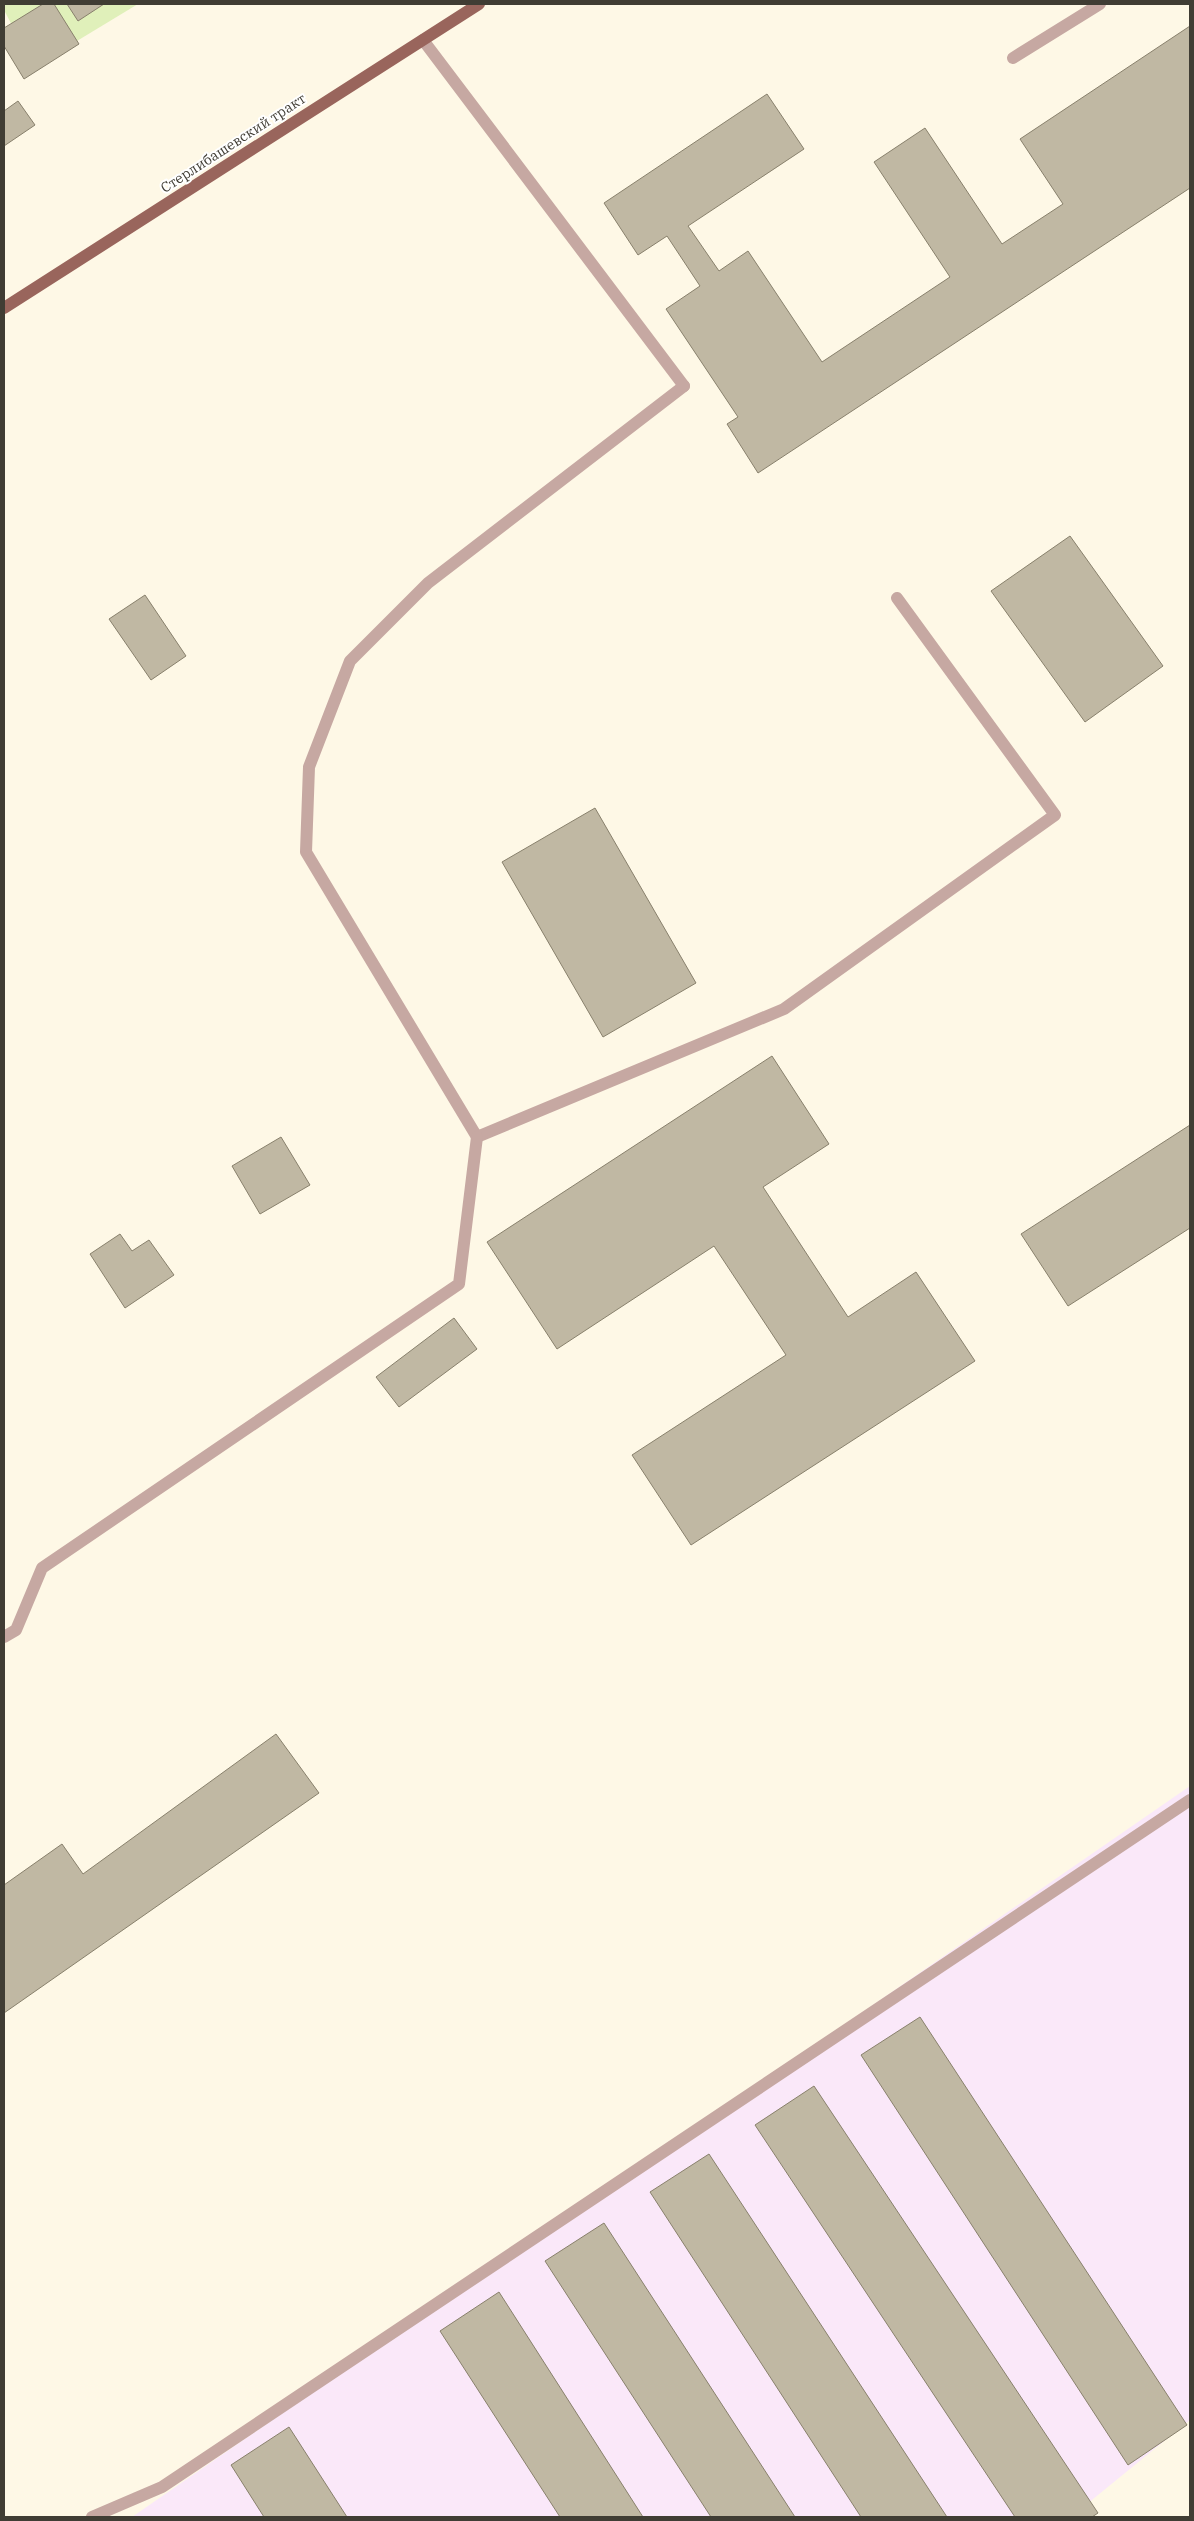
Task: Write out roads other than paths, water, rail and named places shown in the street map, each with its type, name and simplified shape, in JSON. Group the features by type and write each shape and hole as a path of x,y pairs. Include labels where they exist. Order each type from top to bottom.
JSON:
{"main road":[{"name":"Стерлибашевский тракт","path":"4,308 479,4"}],"street":[{"path":"1013,58 1100,4"},
{"path":"4,1637 16,1630 42,1568 459,1284 477,1137 306,852 309,767 350,661 428,583 684,386 423,40"},
{"path":"477,1137 784,1009 1055,815 897,598"},
{"path":"92,2517 162,2487 1190,1800"}]}
